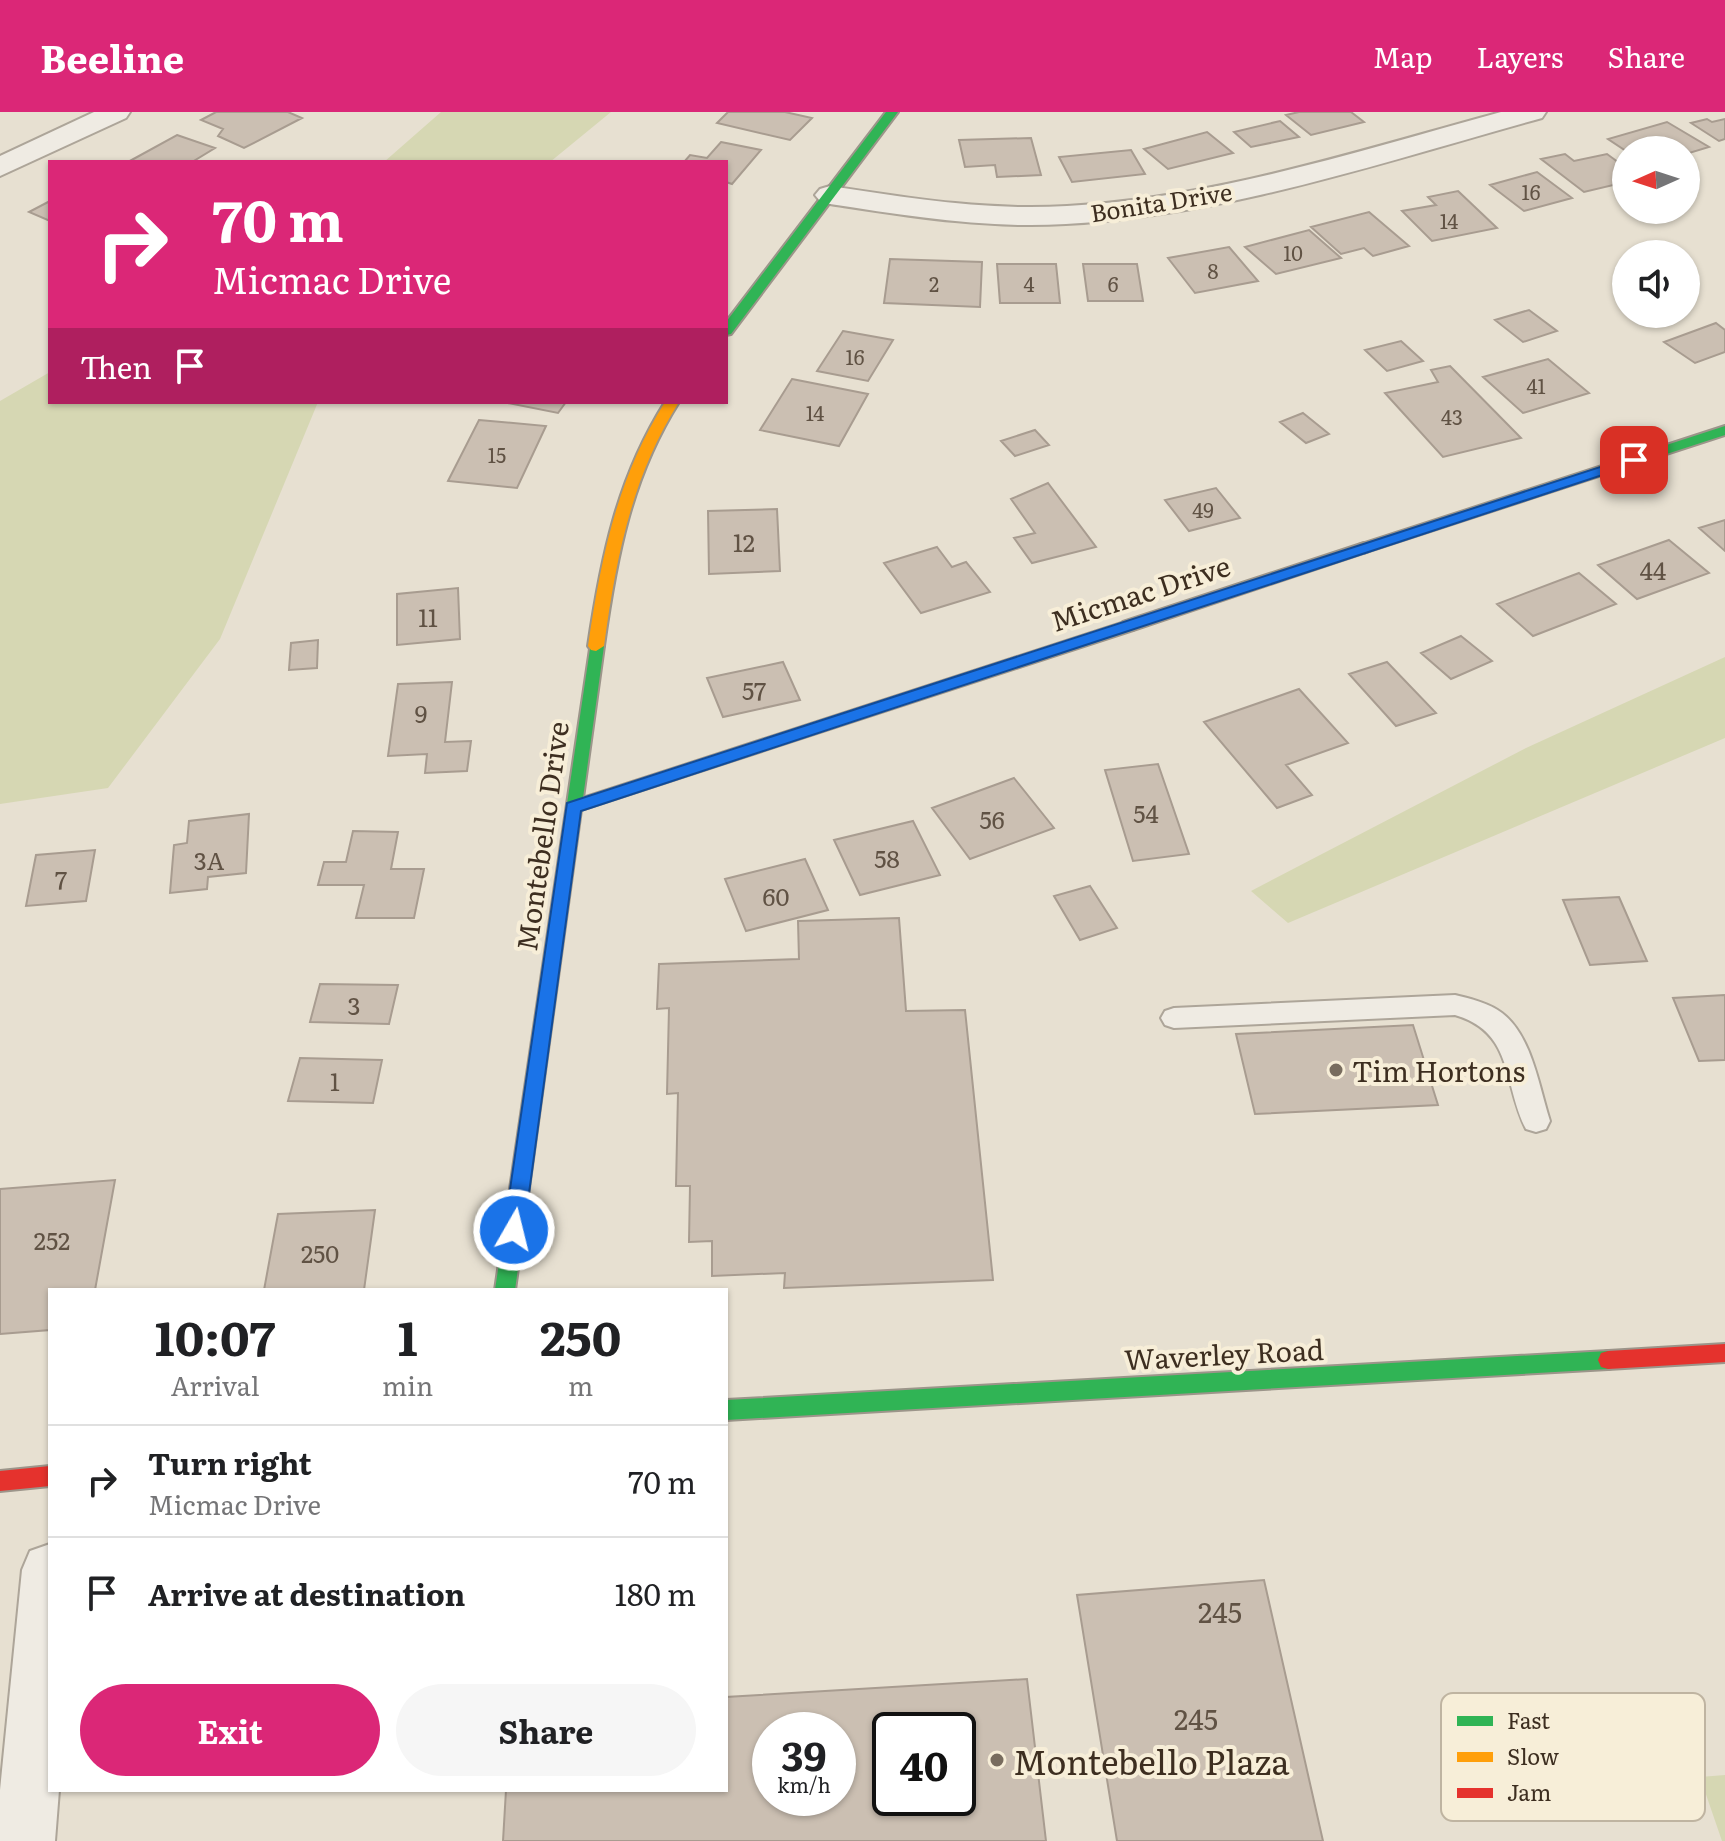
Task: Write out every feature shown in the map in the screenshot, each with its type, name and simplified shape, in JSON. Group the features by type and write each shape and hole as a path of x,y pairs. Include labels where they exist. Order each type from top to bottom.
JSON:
{"street":[{"path":"0,167 116,112"},
{"path":"728,328 892,112"},
{"name":"Bonita Drive","path":"830,195 998,216 1127,211 1199,200 1532,112"},
{"name":"Montebello Drive","path":"505,1288 610,548 622,499 638,456 671,404"},
{"name":"Micmac Drive","path":"573,807 1725,430"},
{"name":"Waverley Road","path":"728,1410 1725,1353"},
{"path":"0,1481 48,1476"},
{"path":"25,1841 48,1592"}],"lane":[{"path":"1174,1018 1455,1005 1478,1011 1497,1023 1509,1039 1536,1121"}],"green space":[{"path":"441,112 611,112 552,160 386,160"},
{"path":"48,373 48,404 317,404 220,639 108,788 0,804 0,401"},
{"path":"1725,657 1725,738 1288,923 1251,891 1526,748"},
{"path":"1725,1775 1725,1841 1722,1841 1705,1792 1705,1777"}],"building":[{"path":"216,112 288,112 302,118 244,148 218,136 223,129 201,120"},
{"path":"728,112 785,112 812,118 790,140 717,123"},
{"path":"1351,112 1364,122 1311,135 1286,115"},
{"path":"1707,119 1712,122 1725,119 1725,139 1719,141 1691,123"},
{"path":"1280,121 1299,137 1251,147 1234,132"},
{"path":"1667,122 1691,136 1618,136"},
{"path":"1207,132 1233,153 1168,169 1144,149"},
{"path":"177,135 215,148 195,160 132,160"},
{"path":"1031,138 1041,175 997,177 995,165 965,167 959,140"},
{"path":"721,142 761,150 732,184 728,183 728,160 686,160 690,155 707,158"},
{"path":"1131,150 1145,174 1072,182 1059,157"},
{"path":"1565,154 1574,161 1607,154 1612,158 1612,185 1584,192 1541,159"},
{"path":"1537,172 1572,198 1524,211 1490,185"},
{"path":"1458,191 1497,228 1432,241 1402,211 1436,205 1428,197"},
{"path":"48,202 48,220 29,212"},
{"path":"1369,212 1409,246 1373,256 1364,248 1341,254 1311,227"},
{"path":"1309,230 1341,258 1276,274 1245,247"},
{"path":"1229,247 1258,281 1195,293 1168,258"},
{"path":"890,259 982,262 980,307 884,303"},
{"path":"997,264 1056,264 1060,303 1000,303"},
{"path":"1083,264 1137,264 1143,301 1088,301"},
{"path":"1529,310 1557,331 1523,342 1495,320"},
{"path":"1716,323 1725,330 1725,352 1695,363 1664,342"},
{"path":"843,331 893,340 868,381 817,371"},
{"path":"1401,341 1423,361 1387,371 1365,350"},
{"path":"1548,359 1589,393 1523,413 1483,377"},
{"path":"1450,366 1521,438 1443,457 1385,393 1438,382 1431,370"},
{"path":"792,379 868,394 839,446 760,430"},
{"path":"513,404 565,404 558,413"},
{"path":"1303,413 1329,434 1306,443 1280,422"},
{"path":"479,420 546,426 517,488 448,481"},
{"path":"1035,430 1049,445 1015,456 1001,441"},
{"path":"1048,483 1096,547 1032,563 1014,538 1035,533 1011,499"},
{"path":"1216,488 1240,518 1189,531 1165,500"},
{"path":"777,509 780,571 709,574 708,511"},
{"path":"1725,520 1725,551 1699,528"},
{"path":"1669,540 1709,573 1637,599 1598,565"},
{"path":"937,547 952,567 966,562 990,592 921,613 884,563"},
{"path":"1579,573 1616,604 1533,636 1497,604"},
{"path":"458,588 460,639 397,645 397,594"},
{"path":"1461,636 1492,661 1451,679 1421,653"},
{"path":"318,640 317,668 289,670 291,643"},
{"path":"783,662 800,700 723,717 707,678"},
{"path":"1387,662 1436,713 1396,726 1349,674"},
{"path":"452,682 445,742 471,741 467,771 425,773 427,754 388,756 398,684"},
{"path":"1299,689 1348,743 1286,765 1312,795 1277,808 1204,722"},
{"path":"1158,764 1189,854 1133,861 1105,770"},
{"path":"1014,778 1054,828 970,859 932,808"},
{"path":"249,814 246,873 208,877 207,889 170,893 174,845 187,843 189,821"},
{"path":"913,821 940,875 860,895 834,840"},
{"path":"353,831 398,832 391,869 424,869 414,918 356,918 364,885 318,885 324,862 346,862"},
{"path":"95,850 86,901 26,906 36,855"},
{"path":"805,859 828,910 746,931 725,879"},
{"path":"1090,886 1117,928 1080,940 1054,896"},
{"path":"1619,897 1647,961 1590,965 1563,900"},
{"path":"899,918 906,1011 965,1010 993,1280 784,1288 785,1273 712,1276 712,1241 689,1242 690,1186 676,1186 678,1093 667,1094 669,1008 657,1009 659,964 799,959 798,921"},
{"path":"320,984 398,985 389,1024 310,1022"},
{"path":"1725,995 1725,1060 1699,1061 1673,998"},
{"name":"Tim Hortons","path":"1413,1025 1438,1105 1255,1114 1236,1034"},
{"path":"300,1058 382,1060 373,1103 288,1101"},
{"path":"115,1180 95,1288 48,1288 48,1330 0,1334 0,1189"},
{"path":"375,1210 364,1288 264,1288 278,1214"},
{"path":"1264,1580 1323,1841 1117,1841 1077,1595"},
{"name":"Montebello Plaza","path":"1027,1679 1046,1841 503,1841 506,1792 728,1792 728,1697"}],"traffic: fast":[{"path":"728,328 892,112"},
{"path":"1364,548 1725,430"},
{"path":"573,807 1128,626"},
{"path":"505,1288 596,646"},
{"path":"728,1410 1608,1360"}],"traffic: slow":[{"path":"596,646 612,550 628,489 654,430 671,404"},
{"path":"1128,626 1364,548"}],"traffic: jam":[{"path":"1608,1360 1725,1353"},
{"path":"0,1481 48,1476"}],"place":[{"name":"Tim Hortons","path":"1336,1070"},
{"name":"Montebello Plaza","path":"997,1760"}],"route":[{"path":"514,1230 573,807 1634,460"}]}
